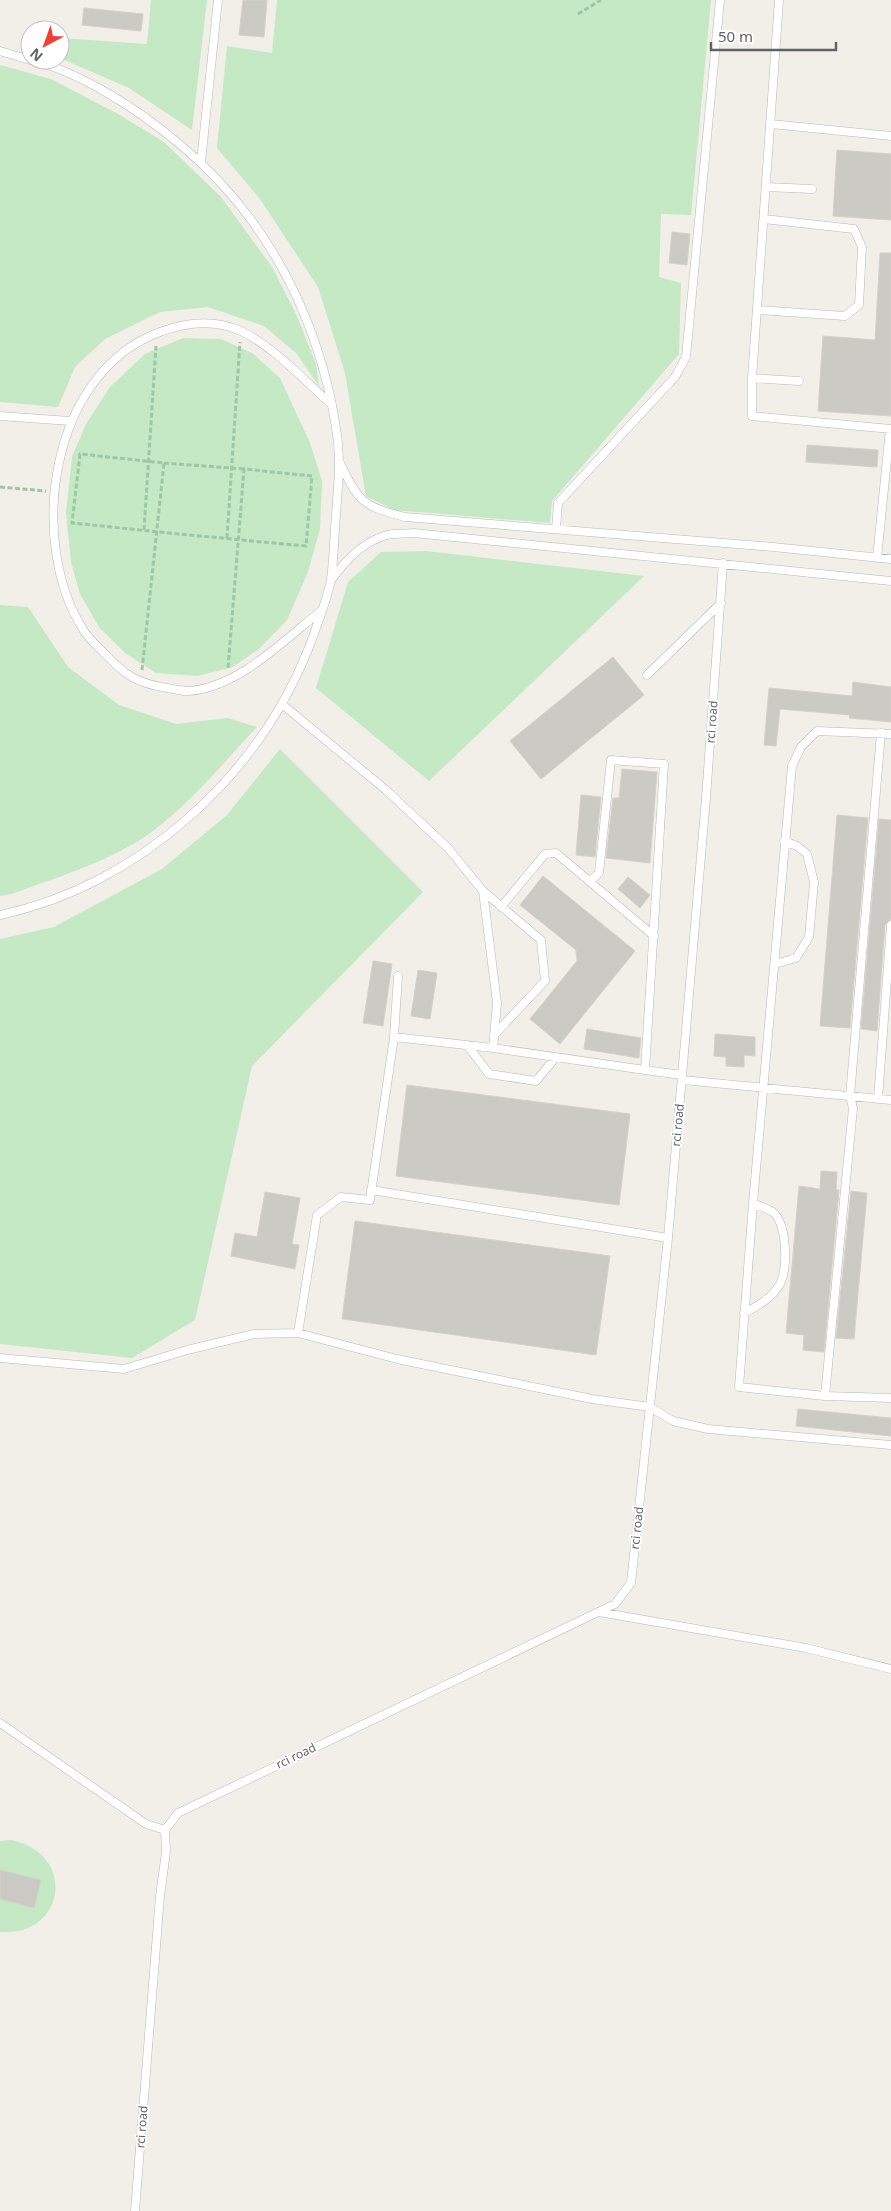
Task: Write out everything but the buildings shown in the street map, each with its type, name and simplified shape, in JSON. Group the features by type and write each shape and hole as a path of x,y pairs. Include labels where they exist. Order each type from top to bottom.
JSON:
{"lane":[{"path":"201,162 218,0"},
{"path":"556,529 558,503 675,377 686,357 720,0"},
{"path":"779,0 752,378 752,416 890,429 877,558"},
{"path":"0,51 20,57"},
{"path":"0,916 71,893 122,867 168,836 210,799 241,764 283,705 304,662 322,610 331,580 339,462 332,405 319,351 299,298 272,249 240,203 201,162 152,121 98,87 56,70"},
{"path":"771,124 891,136"},
{"path":"766,187 812,189"},
{"path":"757,310 845,316 859,305 862,246 854,229 764,218"},
{"path":"322,610 234,678 227,681 187,691 141,683 122,673 84,632 60,578 52,529 54,492 70,421 85,394 116,357 145,337 180,324 207,322 241,331 273,352 332,405"},
{"path":"752,378 799,381"},
{"path":"0,416 70,421"},
{"path":"339,462 356,495 377,510 405,517 891,560"},
{"path":"331,580 344,563 368,544 386,536 414,533 891,581"},
{"name":"rci road","path":"135,2211 160,1896 166,1852 165,1830 178,1813 406,1702 600,1612 615,1604 631,1583 668,1238 723,563"},
{"path":"647,675 721,603"},
{"path":"283,705 386,790 448,848 483,892 541,940 545,981 494,1035"},
{"path":"891,734 816,731 801,747 792,766 753,1203 739,1387 826,1396 891,1398"},
{"path":"826,1396 853,1108 850,1096 881,733"},
{"path":"590,881 599,874 611,760 664,764 645,1070"},
{"path":"775,964 796,958 809,937 814,882 807,854 797,846 784,841"},
{"path":"502,907 545,854 556,853 654,936"},
{"path":"483,892 497,1003 493,1048"},
{"path":"878,1099 891,925"},
{"path":"298,1332 317,1214 341,1197 370,1200 394,1037 398,976"},
{"path":"394,1037 493,1048 645,1070 682,1078 891,1100"},
{"path":"467,1045 489,1074 536,1081 556,1057"},
{"path":"371,1190 668,1238"},
{"path":"744,1313 761,1305 772,1295 780,1284 784,1267 785,1246 782,1231 774,1213 753,1203"},
{"path":"0,1358 124,1369 187,1350 254,1334 298,1332 396,1359 592,1399 650,1407 673,1422 708,1429 891,1445"},
{"path":"600,1612 806,1648 891,1669"},
{"path":"0,1723 146,1824 165,1830"}],"path":[{"path":"578,14 601,0"},
{"path":"227,538 241,331"},
{"path":"144,530 157,333"},
{"path":"80,454 232,468 312,476 306,546 72,523 80,454"},
{"path":"141,683 164,463"},
{"path":"227,681 244,469"},
{"path":"0,488 54,492"}],"green space":[{"path":"151,0 207,0 192,130 129,88 70,62 70,39 147,44"},
{"path":"277,0 711,0 691,215 661,214 659,277 681,283 679,354 552,501 550,523 394,510 366,496 345,373 318,287 260,199 217,148 227,46 272,53"},
{"path":"0,65 51,79 118,114 164,142 221,197 272,267 297,316 316,364 319,386 296,353 264,326 208,307 160,312 105,339 75,367 58,407 0,402"},
{"path":"183,338 221,339 252,353 280,378 310,443 322,481 320,529 308,572 287,620 259,649 233,667 197,676 156,673 125,653 99,627 80,594 71,562 66,513 72,457 86,424 110,387 145,354"},
{"path":"426,551 644,576 429,781 316,688 348,582 381,552"},
{"path":"0,605 28,607 68,667 119,705 176,724 228,718 257,727 182,807 139,841 85,867 12,894 0,896"},
{"path":"280,749 423,892 252,1066 195,1320 132,1358 0,1344 0,939 54,927 162,869 227,815"},
{"path":"12,1840 33,1848 47,1861 54,1877 55,1894 50,1909 39,1922 22,1930 0,1932 0,1841"}]}
